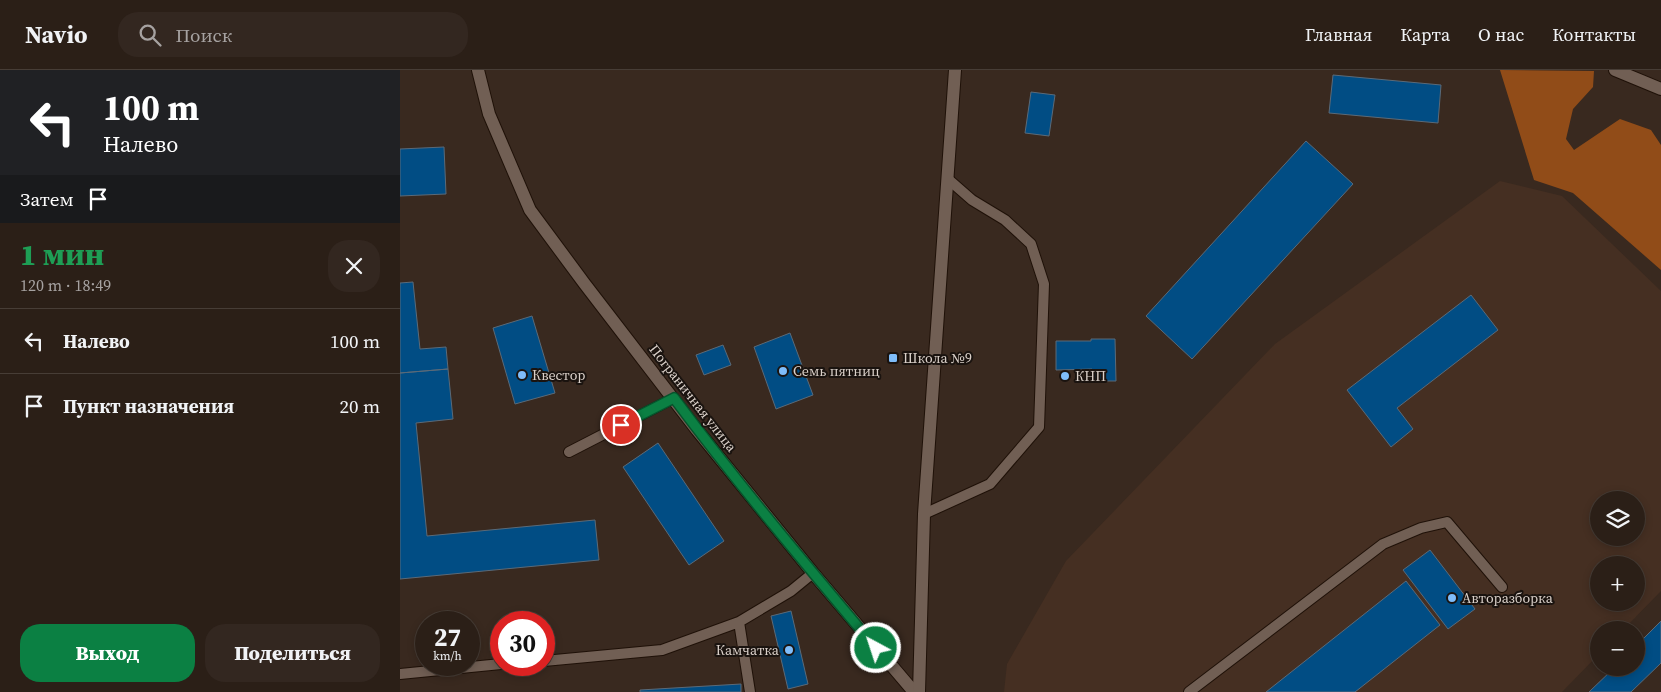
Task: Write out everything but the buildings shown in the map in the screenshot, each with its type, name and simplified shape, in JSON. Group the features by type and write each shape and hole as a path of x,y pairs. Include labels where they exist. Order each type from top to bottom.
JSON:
{"street":[{"name":"Пограничная улица","path":"478,70 489,114 530,210 697,430 813,573 914,692"},
{"path":"920,692 924,514 955,70"},
{"path":"1615,70 1661,89"}],"lane":[{"path":"924,514 990,484 1039,427 1044,284 1031,244 1005,220 972,200 948,179"},
{"path":"568,452 674,398"},
{"path":"1189,692 1383,544 1421,528 1447,522 1502,587"},
{"path":"555,659 662,650 739,622 791,591 813,573"},
{"path":"739,622 750,692"},
{"path":"400,674 490,665"}],"shaded area":[{"path":"1500,70 1594,71 1593,87 1573,109 1566,139 1574,150 1620,119 1651,130 1661,145 1661,270 1573,193 1534,180"},
{"path":"1500,181 1562,196 1661,291 1661,591 1645,607 1645,556 1590,556 1590,611 1642,611 1632,621 1590,621 1590,663 1562,692 1004,692 1007,664 1066,561 1275,344"}],"place":[{"name":"Школа №9","path":"893,358"},
{"name":"Семь пятниц","path":"783,371"},
{"name":"Квестор","path":"522,375"},
{"name":"КНП","path":"1065,376"},
{"name":"Авторазборка","path":"1452,598"},
{"name":"Камчатка","path":"789,650"}],"route":[{"path":"621,425 674,398 697,430 876,648"}]}
